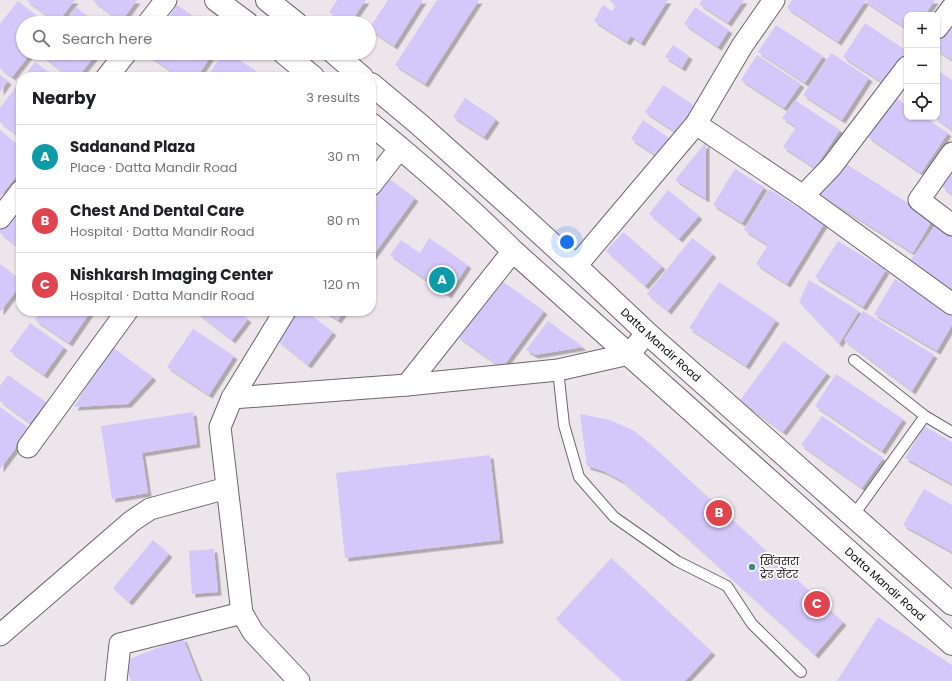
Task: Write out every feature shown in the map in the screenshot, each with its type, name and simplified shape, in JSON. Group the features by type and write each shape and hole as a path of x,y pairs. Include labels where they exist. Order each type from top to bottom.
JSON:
{"main road":[{"path":"216,0 238,16"},
{"path":"267,0 287,16"},
{"path":"291,60 302,72"},
{"path":"342,60 356,72"},
{"name":"Datta Mandir Road","path":"376,88 420,125 576,266 647,333 952,604"},
{"name":"Datta Mandir Road","path":"376,128 497,234 513,251 952,644"}],"street":[{"path":"153,16 166,0"},
{"path":"576,266 696,124 742,46 774,0"},
{"path":"940,24 952,8"},
{"path":"111,72 120,60"},
{"path":"803,196 831,167 904,71"},
{"path":"696,124 803,196 952,304"},
{"path":"376,179 400,148"},
{"path":"952,153 919,200 952,225"},
{"path":"0,218 16,197"},
{"path":"407,386 513,251"},
{"path":"28,447 123,316"},
{"path":"282,316 232,398 220,427 242,613 253,632 299,681"},
{"path":"232,398 407,386 558,370 629,354 647,333"},
{"path":"0,635 132,521 150,509 227,488"},
{"path":"116,681 120,644 242,613"}],"lane":[{"path":"854,360 926,416 952,432"},
{"path":"558,370 564,425 579,477 614,517 677,561 727,586 752,624 801,672"},
{"path":"853,516 926,416"}],"building":[{"path":"26,0 75,0 62,16 48,16"},
{"path":"92,0 137,0 125,16 113,16"},
{"path":"337,0 366,0 355,16 335,16 329,12"},
{"path":"388,0 423,0 394,46 376,34 376,18"},
{"path":"437,0 479,0 425,84 395,65"},
{"path":"609,0 668,0 641,43 631,36 627,42 594,21 603,5 612,11 616,5"},
{"path":"702,0 744,0 728,23 699,4"},
{"path":"792,0 866,0 838,42 787,8"},
{"path":"867,0 935,0 927,12 904,12 904,27 866,2"},
{"path":"18,1 37,16 16,16 16,60 25,60 12,77 0,68 0,24"},
{"path":"177,5 193,16 170,16"},
{"path":"76,7 87,16 69,16"},
{"path":"695,7 729,30 718,47 684,24"},
{"path":"865,23 904,49 904,64 889,87 843,57"},
{"path":"952,24 952,60 940,52 940,42"},
{"path":"776,25 823,56 805,83 758,52"},
{"path":"673,45 689,56 682,68 665,57"},
{"path":"831,53 869,78 842,120 803,95"},
{"path":"757,55 801,84 784,108 741,80"},
{"path":"48,60 91,60 82,72 63,72"},
{"path":"155,60 208,60 200,72 173,72"},
{"path":"218,60 240,60 258,72 210,72"},
{"path":"35,62 48,72 28,72"},
{"path":"940,72 952,80 952,130 938,120 940,120"},
{"path":"0,75 8,81 0,92"},
{"path":"663,85 695,106 677,133 645,112"},
{"path":"16,87 16,134 0,122 0,108"},
{"path":"895,97 904,104 904,120 928,120 948,133 921,173 868,137"},
{"path":"465,98 496,119 484,137 453,117"},
{"path":"795,100 840,130 815,168 783,147 796,127 782,118"},
{"path":"643,120 672,140 660,158 631,139"},
{"path":"0,130 16,143 16,176 0,197"},
{"path":"706,142 706,199 675,180"},
{"path":"840,160 933,219 913,253 819,194"},
{"path":"735,169 764,187 742,223 713,205"},
{"path":"952,173 952,194 942,187"},
{"path":"384,175 415,198 376,252 376,185"},
{"path":"769,189 824,224 787,284 756,264 768,245 744,230"},
{"path":"668,190 699,216 679,239 649,214"},
{"path":"16,209 16,245 0,233 0,230"},
{"path":"937,223 952,233 952,290 910,261"},
{"path":"623,232 662,266 645,286 606,251"},
{"path":"429,238 468,265 448,295 390,255 401,240 420,253"},
{"path":"692,238 713,254 668,311 647,294"},
{"path":"838,241 886,270 863,307 815,277"},
{"path":"0,264 16,276 16,291 0,311"},
{"path":"499,279 544,311 502,368 457,336"},
{"path":"895,279 952,312 952,325 937,351 874,314"},
{"path":"809,280 859,311 839,344 799,302"},
{"path":"719,282 776,320 746,366 689,328"},
{"path":"863,311 934,355 912,391 844,340"},
{"path":"38,316 88,316 69,343 35,320"},
{"path":"201,316 244,316 248,319 232,340"},
{"path":"295,316 312,316 333,332 308,365 277,340"},
{"path":"332,316 341,316 338,320"},
{"path":"548,321 583,347 535,355 526,350"},
{"path":"30,323 64,347 44,375 10,351"},
{"path":"193,329 234,356 209,395 167,367"},
{"path":"784,341 827,373 783,432 740,400"},
{"path":"111,346 153,377 128,404 74,407"},
{"path":"836,374 903,419 882,451 815,406"},
{"path":"8,375 46,402 30,423 0,401 0,386"},
{"path":"0,407 30,429 0,469"},
{"path":"193,412 197,444 142,453 148,493 112,499 101,426"},
{"name":"खिंवसरा ट्रेड सेंटर","path":"580,414 610,420 634,431 649,443 843,622 815,655 660,513 622,481 603,471 587,466"},
{"path":"822,416 883,458 862,488 801,445"},
{"path":"924,426 952,442 952,484 905,458"},
{"path":"490,455 500,540 345,558 336,473"},
{"path":"924,489 952,505 952,552 903,525"},
{"path":"153,540 169,554 129,602 113,588"},
{"path":"214,549 218,592 192,594 189,551"},
{"path":"611,558 712,652 685,681 623,681 556,619"},
{"path":"878,617 952,665 952,681 837,681"},
{"path":"183,638 200,681 131,681 124,661"}],"place":[{"name":"Sadanand Plaza","path":"442,280"},
{"name":"Chest And Dental Care","path":"719,513"},
{"name":"खिंवसरा ट्रेड सेंटर","path":"752,567"},
{"name":"Nishkarsh Imaging Center","path":"817,604"}]}
